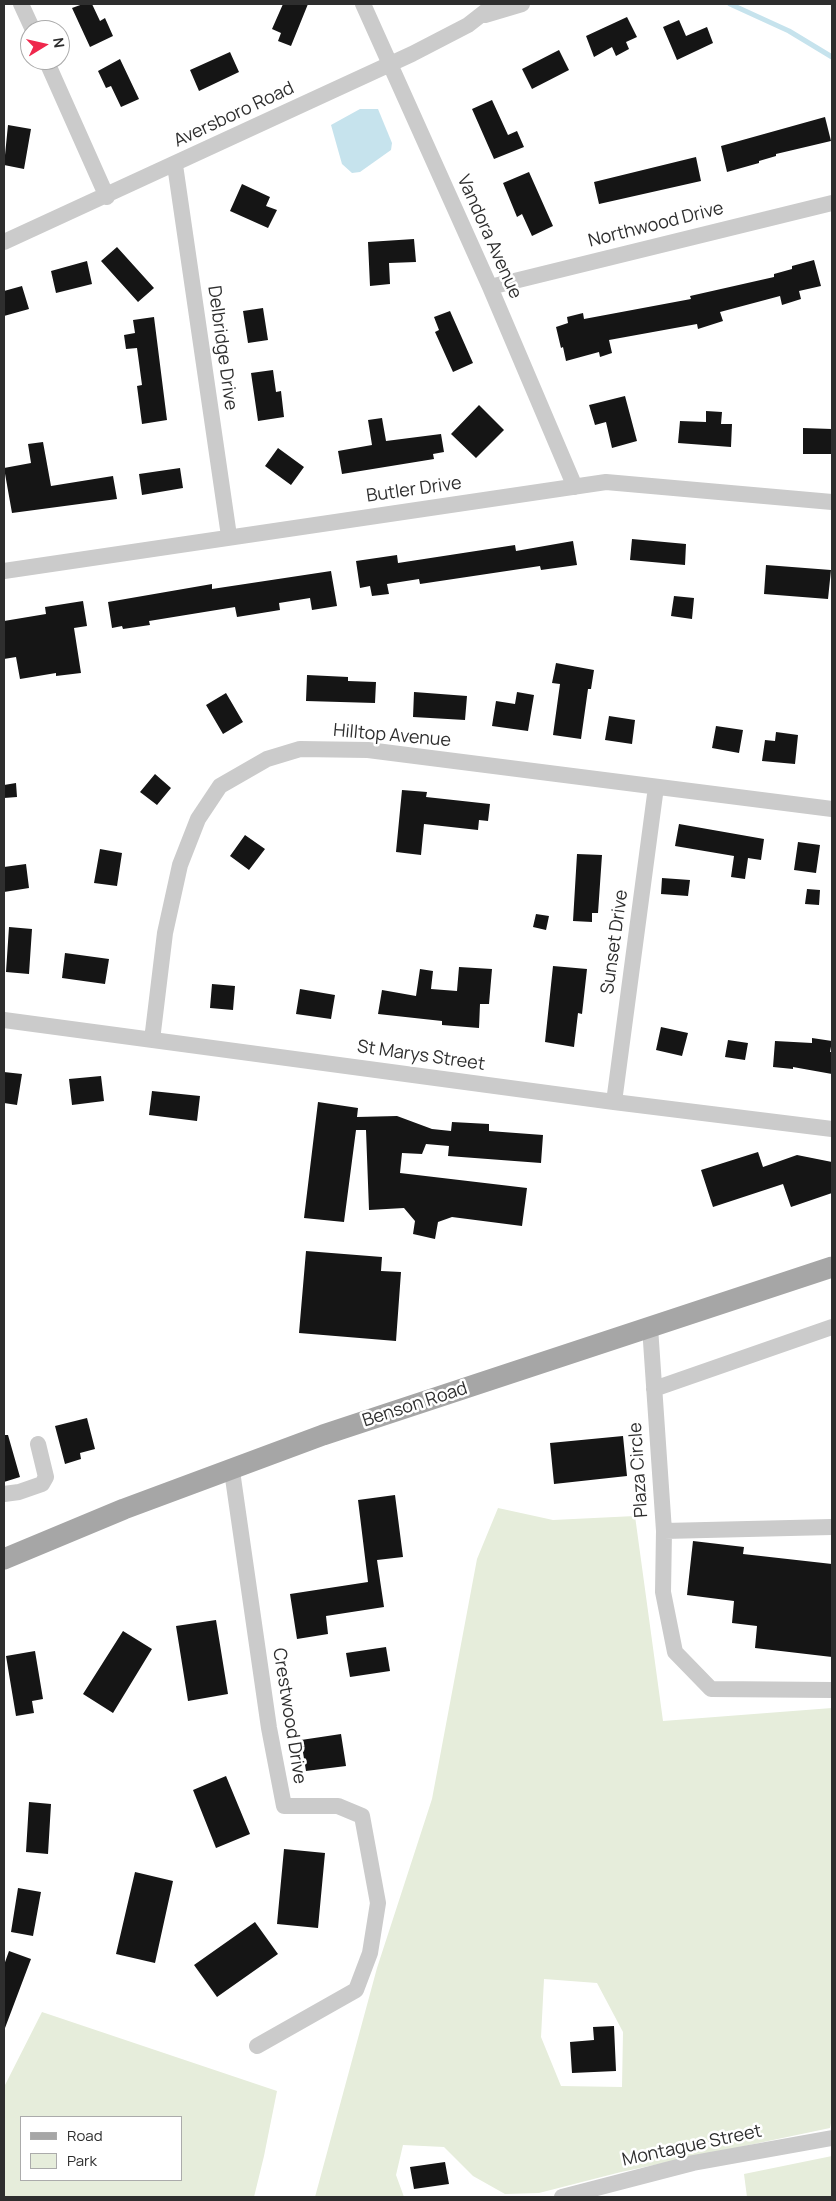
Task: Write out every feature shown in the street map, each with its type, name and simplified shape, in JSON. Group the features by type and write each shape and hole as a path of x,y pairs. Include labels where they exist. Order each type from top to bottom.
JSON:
{"main road":[{"name":"Benson Road","path":"4,1559 124,1509 232,1471 323,1435 832,1267"}],"street":[{"path":"21,4 28,20"},
{"name":"Vandora Avenue","path":"363,4 490,287 575,487"},
{"name":"Aversboro Road","path":"4,242 106,197 390,65 431,45 478,17 495,4"},
{"name":"Aversboro Road","path":"478,17 522,4"},
{"path":"50,70 106,197"},
{"name":"Delbridge Drive","path":"175,165 229,536"},
{"name":"Northwood Drive","path":"490,287 832,203"},
{"name":"Butler Drive","path":"4,571 229,536 606,482 832,502"},
{"name":"Hilltop Avenue","path":"152,1040 165,933 180,865 198,820 220,786 266,759 300,748 368,750 832,809"},
{"name":"Sunset Drive","path":"614,1102 656,787"},
{"name":"St Marys Street","path":"4,1020 614,1102 832,1129"},
{"path":"654,1389 832,1326"},
{"name":"Plaza Circle","path":"650,1327 664,1531 832,1527"},
{"path":"4,1494 19,1492 42,1484 46,1477 38,1444"},
{"name":"Crestwood Drive","path":"232,1471 269,1728 284,1806 338,1806 362,1816 378,1903 370,1953 356,1990 257,2046"},
{"path":"664,1531 663,1592 675,1652 710,1689 832,1690"},
{"name":"Montague Street","path":"562,2197 693,2163 832,2138"}],"green space":[{"path":"498,1508 553,1520 635,1516 663,1721 832,1708 832,2118 830,2128 621,2172 539,2193 505,2194 473,2176 444,2147 403,2145 396,2175 404,2197 315,2197 377,1968 432,1799 477,1559","holes":["544,1979 597,1983 623,2032 622,2087 561,2086 541,2037"]},
{"path":"42,2012 277,2091 254,2197 4,2197 4,2087"},
{"path":"832,2156 832,2197 747,2197 744,2174"}],"water":[{"path":"360,109 378,109 392,143 391,150 360,172 352,173 342,164 331,125"}],"building":[{"path":"83,4 92,4 100,21 105,18 113,36 90,47 72,8"},
{"path":"283,4 308,4 291,46 278,41 281,33 272,29"},
{"path":"627,17 637,37 626,42 629,49 616,56 612,47 594,57 586,36"},
{"path":"679,20 686,36 707,27 713,43 677,60 663,27"},
{"path":"559,50 569,70 532,89 522,69"},
{"path":"230,52 239,72 199,91 190,70"},
{"path":"120,59 139,99 121,107 111,86 106,88 98,71"},
{"path":"492,100 508,135 517,131 524,147 494,159 472,109"},
{"path":"825,117 831,141 776,154 776,156 759,161 759,163 727,172 721,146"},
{"path":"8,125 31,129 24,169 4,165"},
{"path":"696,157 701,181 599,204 594,182"},
{"path":"529,172 553,226 532,236 522,214 517,217 503,183"},
{"path":"242,184 270,197 266,206 277,210 268,228 230,211"},
{"path":"414,239 416,262 389,263 390,284 370,286 368,242"},
{"path":"117,247 154,288 138,302 101,261"},
{"path":"814,260 821,286 799,291 801,299 782,305 780,296 720,312 723,321 698,329 697,324 609,340 612,353 600,357 599,352 566,361 563,347 561,348 556,327 568,323 567,317 583,313 584,319 691,299 690,296 774,277 774,274 792,269 792,266"},
{"path":"87,261 92,284 56,293 51,271"},
{"path":"22,286 29,309 4,316 4,291"},
{"path":"263,308 268,340 248,343 243,311"},
{"path":"450,311 473,363 453,372 435,332 439,330 434,317"},
{"path":"154,317 167,420 142,424 137,386 142,385 137,348 126,349 124,335 135,333 133,320"},
{"path":"273,370 276,392 281,391 284,417 258,421 251,373"},
{"path":"625,396 637,441 612,448 606,422 595,425 589,405"},
{"path":"479,405 504,430 476,458 451,434"},
{"path":"706,411 722,412 721,424 732,424 731,447 678,443 680,421 706,422"},
{"path":"382,418 386,441 441,434 444,452 433,454 434,459 342,474 338,451 372,445 368,420"},
{"path":"803,428 832,429 832,454 803,454"},
{"path":"43,442 51,486 113,476 117,499 12,513 4,468 31,463 28,444"},
{"path":"278,448 304,467 291,485 265,466"},
{"path":"180,468 183,488 142,495 139,474"},
{"path":"632,539 686,544 685,565 630,560"},
{"path":"573,541 577,565 541,570 540,566 420,584 419,579 387,584 389,594 372,596 370,586 360,588 356,561 397,555 398,563 515,545 516,551"},
{"path":"766,565 831,570 828,599 764,594"},
{"path":"331,571 337,606 312,610 310,598 279,603 280,610 237,617 235,607 149,621 150,625 123,629 122,626 112,628 108,602 212,584 212,589"},
{"path":"674,596 694,598 692,619 671,616"},
{"path":"83,601 87,626 74,628 81,673 56,676 56,673 20,679 16,657 4,659 4,621 46,614 45,607"},
{"path":"556,663 594,670 591,689 588,689 581,739 553,735 560,684 552,683"},
{"path":"307,675 348,677 348,681 376,682 375,703 306,701"},
{"path":"414,692 467,696 465,720 413,717"},
{"path":"517,692 534,695 528,731 492,726 496,701 515,704"},
{"path":"226,693 243,722 223,734 206,705"},
{"path":"609,716 635,720 632,744 605,740"},
{"path":"716,726 743,730 739,753 712,748"},
{"path":"776,732 798,735 795,764 762,761 765,740 775,741"},
{"path":"155,774 171,788 157,805 140,792"},
{"path":"16,783 17,797 4,798 4,785"},
{"path":"402,790 427,792 426,797 490,804 488,821 479,820 478,830 424,824 421,855 396,852"},
{"path":"679,824 764,839 761,860 748,858 745,879 731,877 734,856 675,846"},
{"path":"245,835 265,849 249,870 230,856"},
{"path":"798,842 820,845 816,873 794,870"},
{"path":"100,849 122,853 117,886 94,883"},
{"path":"577,854 602,855 598,913 592,913 592,922 573,921"},
{"path":"26,864 29,888 4,892 4,867"},
{"path":"662,878 690,880 688,896 661,894"},
{"path":"807,889 820,890 819,905 805,904"},
{"path":"536,914 549,916 546,930 533,927"},
{"path":"9,927 32,929 29,974 6,972"},
{"path":"65,953 109,959 105,984 62,978"},
{"path":"553,966 587,969 582,1014 578,1013 574,1047 545,1042"},
{"path":"459,967 492,969 489,1004 480,1004 479,1028 442,1025 442,1021 378,1014 382,990 416,996 420,969 433,971 431,989 457,991"},
{"path":"212,984 235,986 233,1010 210,1008"},
{"path":"300,989 335,995 331,1019 296,1014"},
{"path":"661,1027 688,1033 682,1056 656,1050"},
{"path":"812,1038 832,1041 830,1052 832,1052 832,1074 793,1067 793,1069 773,1067 775,1041 812,1043"},
{"path":"728,1040 748,1043 745,1060 725,1057"},
{"path":"4,1072 22,1074 17,1105 4,1103"},
{"path":"101,1076 104,1101 72,1105 69,1079"},
{"path":"152,1091 200,1096 197,1121 149,1115"},
{"path":"318,1102 358,1108 357,1117 397,1116 432,1129 451,1131 452,1122 489,1124 489,1131 543,1135 541,1163 448,1156 449,1146 426,1144 422,1154 402,1153 400,1173 527,1188 522,1226 452,1217 438,1222 435,1239 413,1234 415,1221 404,1208 369,1210 366,1130 356,1130 344,1222 304,1218"},
{"path":"758,1152 763,1167 797,1155 832,1162 832,1193 791,1207 783,1184 713,1207 701,1170"},
{"path":"306,1251 382,1257 381,1271 401,1272 396,1341 299,1333"},
{"path":"87,1418 95,1449 80,1453 81,1459 65,1464 55,1426"},
{"path":"4,1435 8,1435 20,1477 4,1482"},
{"path":"623,1436 627,1476 554,1484 550,1443"},
{"path":"395,1495 403,1557 377,1560 384,1607 326,1616 328,1634 297,1639 290,1594 368,1582 358,1500"},
{"path":"693,1541 744,1547 743,1554 832,1564 832,1657 755,1648 757,1626 732,1623 734,1601 687,1595"},
{"path":"216,1620 228,1694 188,1701 176,1626"},
{"path":"123,1631 152,1649 113,1713 83,1694"},
{"path":"386,1647 390,1671 350,1677 346,1653"},
{"path":"35,1651 43,1699 32,1701 34,1713 16,1716 6,1656"},
{"path":"341,1734 346,1766 306,1771 301,1740"},
{"path":"226,1776 250,1834 216,1848 193,1790"},
{"path":"29,1802 51,1804 48,1854 26,1852"},
{"path":"284,1849 325,1853 318,1928 277,1924"},
{"path":"135,1872 173,1881 155,1963 116,1954"},
{"path":"18,1888 41,1892 33,1936 11,1932"},
{"path":"255,1922 278,1954 217,1997 194,1965"},
{"path":"9,1951 31,1959 5,2028 4,1965"},
{"path":"614,2026 616,2071 572,2073 570,2042 594,2040 593,2027"},
{"path":"445,2162 449,2184 414,2189 410,2167"}],"waterway":[{"path":"730,4 789,31 832,57"}]}
